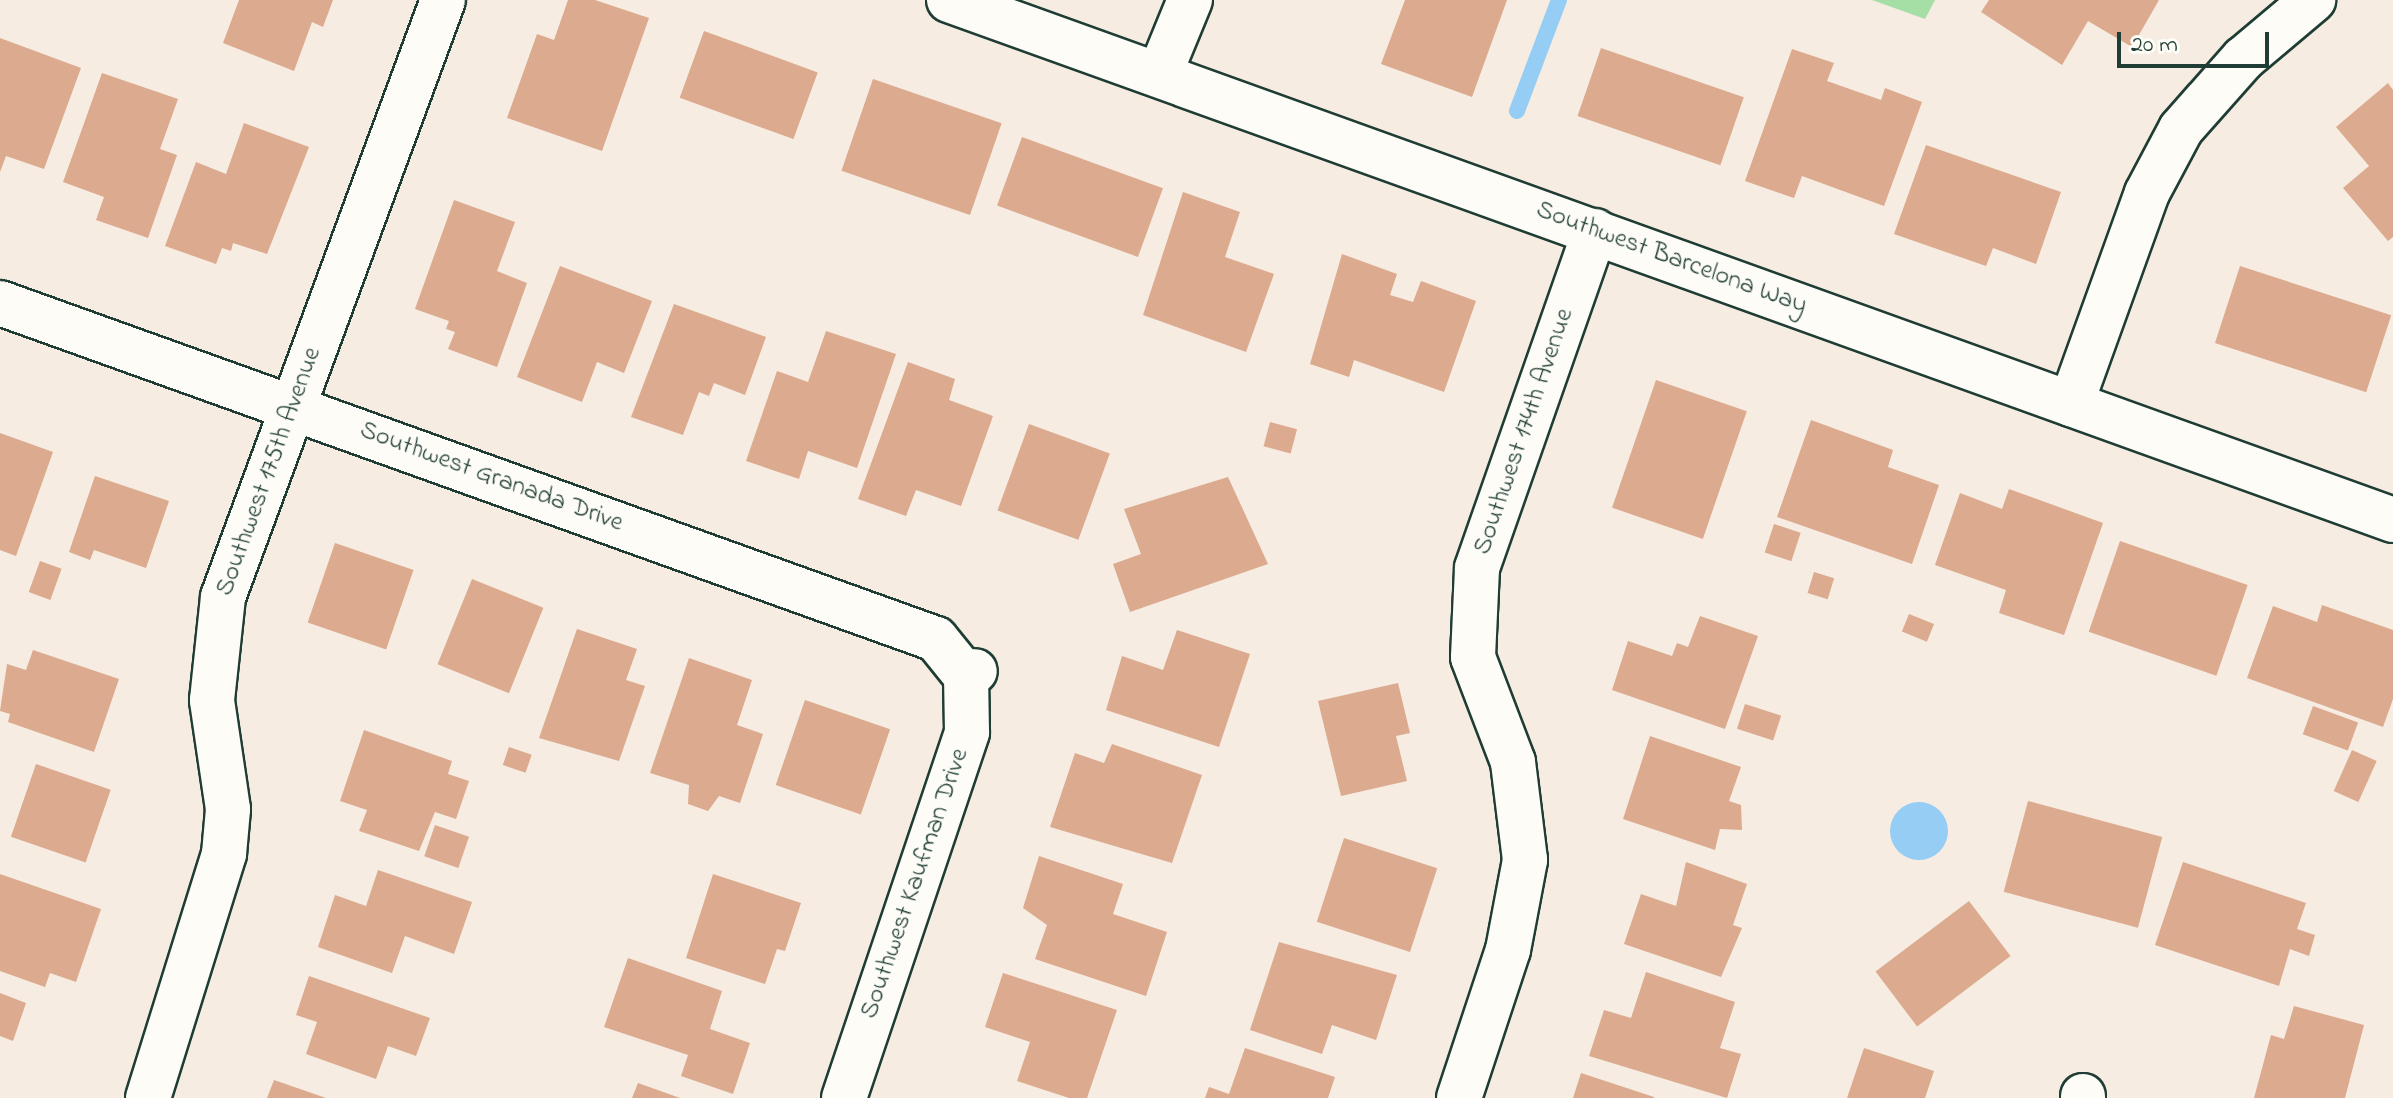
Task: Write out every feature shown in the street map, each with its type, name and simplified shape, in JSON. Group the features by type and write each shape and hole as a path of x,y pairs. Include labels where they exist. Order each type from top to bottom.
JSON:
{"street":[{"name":"Southwest 175th Avenue","path":"148,1098 224,854 228,809 212,700 223,597 443,0"},
{"name":"Southwest Barcelona Way","path":"949,0 1160,73 2393,520"},
{"path":"1160,73 1190,0"},
{"path":"2071,404 2147,193 2181,129 2243,59 2313,0"},
{"name":"Southwest 174th Avenue","path":"1459,1098 1508,950 1525,860 1513,762 1473,657 1477,568 1595,231"},
{"name":"Southwest Granada Drive","path":"0,303 936,639 970,674"},
{"name":"Southwest Kaufman Drive","path":"844,1098 967,732 970,674"}],"green space":[{"path":"1872,0 1935,0 1925,19"}],"water":[{"path":"1919,802 1939,811 1948,831 1939,851 1919,860 1899,851 1890,831 1899,811"}],"building":[{"path":"239,0 333,0 323,27 312,22 294,71 223,43"},
{"path":"568,0 595,0 649,18 602,151 507,118 537,34 554,40"},
{"path":"1405,0 1507,0 1472,97 1381,64"},
{"path":"1989,0 2159,0 2132,47 2088,21 2062,65 1981,12"},
{"path":"704,31 818,72 793,139 680,98"},
{"path":"0,38 81,68 44,169 6,156 0,172"},
{"path":"1601,48 1744,97 1720,165 1578,116"},
{"path":"1792,49 1834,63 1827,81 1881,100 1885,88 1922,102 1884,206 1802,176 1794,198 1745,181"},
{"path":"102,73 178,99 160,149 177,155 148,238 96,220 104,197 63,182"},
{"path":"873,79 1002,123 970,215 841,171"},
{"path":"2388,83 2393,90 2393,237 2388,241 2343,188 2369,166 2336,127"},
{"path":"244,123 309,147 267,254 233,243 231,251 222,248 216,264 165,246 196,162 226,174"},
{"path":"1022,137 1163,188 1138,257 997,206"},
{"path":"1926,145 2061,192 2036,264 1993,248 1986,266 1894,234"},
{"path":"1183,192 1240,212 1225,257 1274,274 1246,352 1143,315"},
{"path":"454,200 515,222 497,271 527,283 497,367 448,349 455,332 446,329 449,321 415,309"},
{"path":"1342,254 1397,274 1390,295 1413,302 1421,281 1476,301 1444,392 1354,360 1349,377 1310,364"},
{"path":"560,266 652,301 624,373 597,362 582,402 517,377"},
{"path":"2240,266 2391,315 2366,392 2215,343"},
{"path":"674,304 766,337 745,395 714,383 709,396 699,392 683,435 631,417"},
{"path":"826,331 896,354 857,468 808,451 799,479 746,461 777,371 808,382"},
{"path":"908,362 955,379 949,400 993,416 961,506 916,490 906,516 858,499"},
{"path":"1656,380 1747,411 1703,539 1612,508"},
{"path":"1811,420 1893,450 1888,467 1939,485 1912,564 1777,517"},
{"path":"1270,422 1297,429 1291,453 1264,446"},
{"path":"1029,424 1110,453 1078,540 998,510"},
{"path":"0,433 53,452 16,556 0,550"},
{"path":"95,476 169,501 146,568 94,550 90,560 69,552"},
{"path":"1228,477 1268,564 1130,612 1113,564 1141,554 1124,509"},
{"path":"2009,489 2103,523 2064,635 1999,613 2006,590 1935,565 1960,493 2002,509"},
{"path":"1774,524 1801,533 1791,561 1765,553"},
{"path":"2120,541 2248,585 2216,676 2089,632"},
{"path":"335,543 413,570 386,649 308,622"},
{"path":"40,561 62,569 50,600 29,592"},
{"path":"1814,572 1834,578 1828,599 1808,593"},
{"path":"472,579 543,608 509,693 438,664"},
{"path":"2322,605 2393,630 2393,699 2383,727 2247,678 2273,606 2317,622"},
{"path":"1909,614 1934,624 1927,642 1902,632"},
{"path":"1700,616 1758,636 1725,729 1612,690 1628,641 1672,656 1677,643 1688,647"},
{"path":"577,629 637,649 626,680 645,686 619,761 539,738"},
{"path":"1177,630 1250,654 1219,747 1106,710 1122,656 1163,670"},
{"path":"33,650 119,679 94,752 8,722 10,714 0,711 7,664 26,670"},
{"path":"689,658 752,680 737,725 763,734 740,803 719,796 708,811 688,804 689,785 650,773"},
{"path":"1398,683 1410,733 1396,736 1407,781 1341,796 1318,701"},
{"path":"805,700 890,729 861,814 776,785"},
{"path":"1745,704 1781,716 1773,740 1737,729"},
{"path":"2313,706 2358,722 2348,751 2303,734"},
{"path":"364,730 452,761 448,774 469,781 456,819 435,812 419,851 359,831 367,810 340,801"},
{"path":"1650,736 1741,767 1729,801 1741,805 1742,830 1720,829 1715,850 1623,819"},
{"path":"1112,744 1202,775 1172,863 1050,827 1075,753 1104,763"},
{"path":"509,747 532,755 526,773 503,765"},
{"path":"2352,750 2377,761 2358,802 2334,791"},
{"path":"36,764 111,790 86,863 11,837"},
{"path":"2028,801 2162,837 2138,928 2004,892"},
{"path":"435,825 469,837 458,868 424,856"},
{"path":"1344,838 1437,868 1410,952 1317,922"},
{"path":"1039,856 1123,884 1113,914 1167,932 1146,996 1035,959 1047,925 1023,908"},
{"path":"1686,862 1747,884 1733,925 1742,928 1721,977 1624,944 1641,894 1676,906"},
{"path":"2183,862 2306,903 2297,929 2315,935 2309,956 2290,949 2279,986 2155,945"},
{"path":"378,870 472,902 454,954 405,936 392,973 318,947 335,895 366,906"},
{"path":"0,874 101,909 76,982 50,973 45,987 0,971"},
{"path":"713,874 801,903 785,951 777,949 765,984 686,958"},
{"path":"1969,901 2011,956 1917,1027 1876,971"},
{"path":"1279,942 1397,975 1376,1040 1332,1025 1322,1054 1250,1030"},
{"path":"628,958 722,991 710,1029 750,1043 733,1094 681,1076 688,1055 604,1027"},
{"path":"1646,972 1735,1002 1720,1048 1741,1054 1727,1098 1589,1056 1604,1010 1631,1018"},
{"path":"1003,973 1117,1010 1087,1098 1069,1098 1017,1081 1030,1042 985,1027"},
{"path":"309,976 430,1018 416,1056 388,1046 376,1079 306,1054 317,1022 296,1015"},
{"path":"0,993 26,1003 13,1041 0,1036"},
{"path":"2294,1006 2364,1025 2345,1098 2254,1098 2271,1035 2284,1039"},
{"path":"1245,1048 1335,1077 1328,1098 1205,1098 1209,1087 1229,1094"},
{"path":"1864,1048 1934,1071 1925,1098 1847,1098"},
{"path":"1581,1073 1654,1097 1654,1098 1573,1098"},
{"path":"274,1080 326,1098 267,1098"},
{"path":"638,1083 680,1098 632,1098"}],"waterway":[{"path":"1517,111 1559,0"}]}
